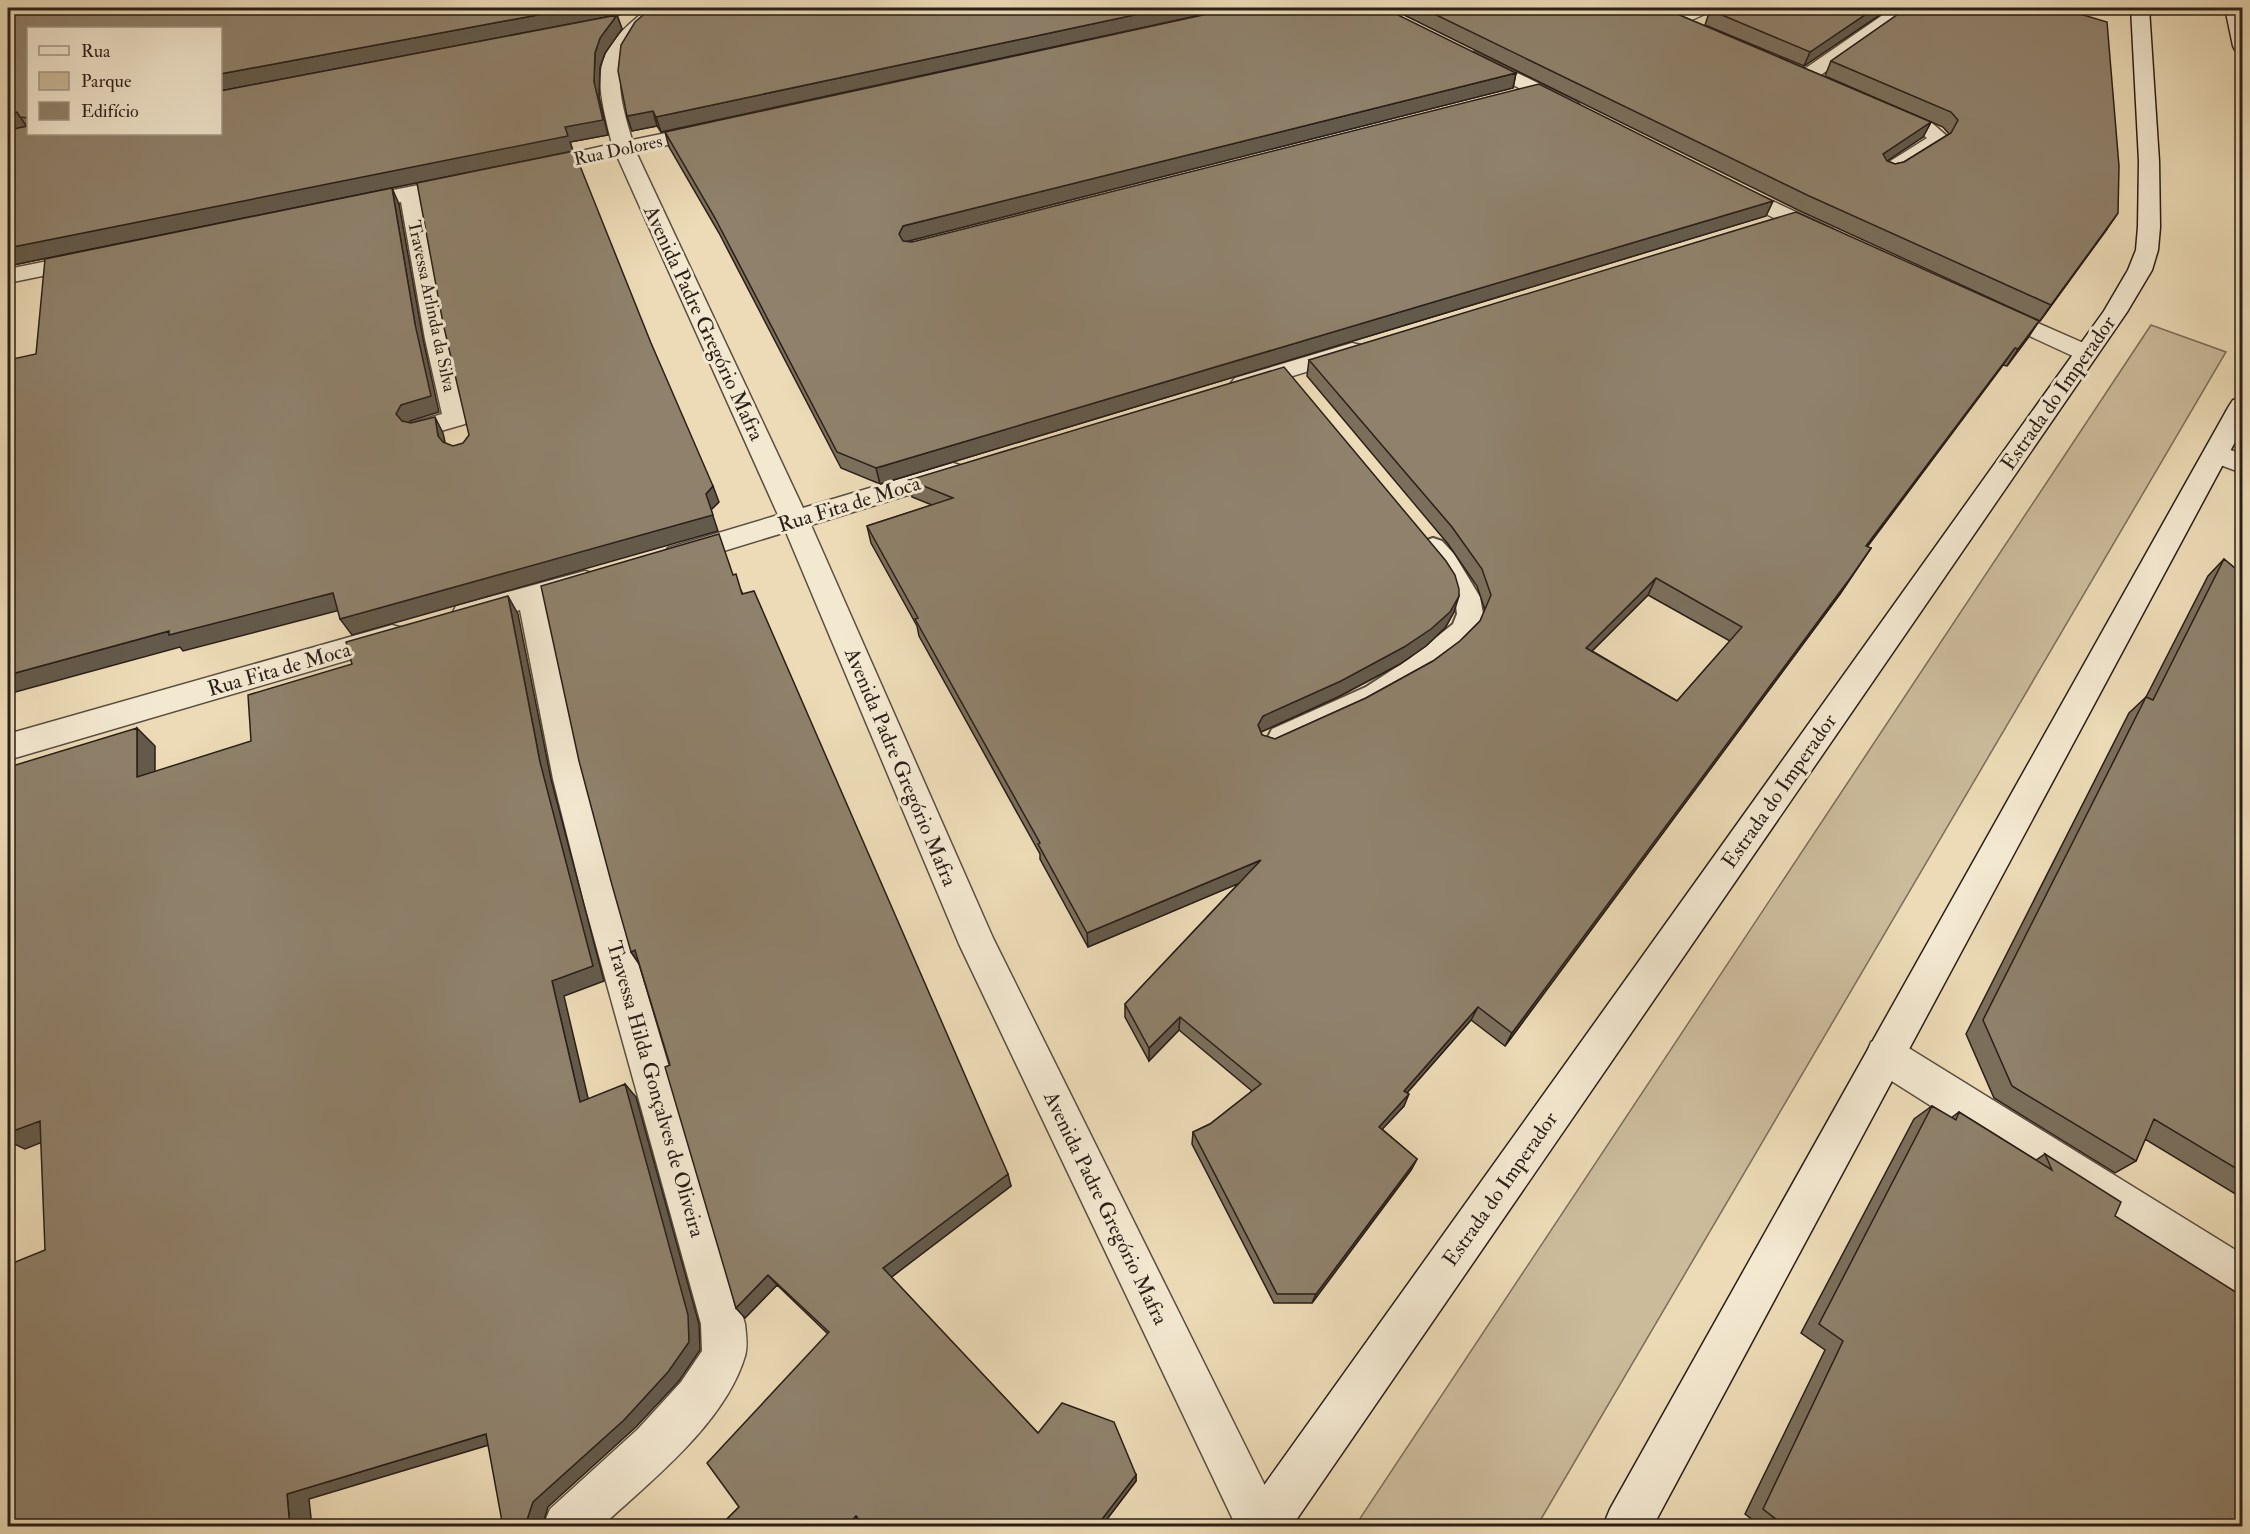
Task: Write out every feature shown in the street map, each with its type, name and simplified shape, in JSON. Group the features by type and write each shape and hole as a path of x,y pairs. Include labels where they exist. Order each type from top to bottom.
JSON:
{"street":[{"path":"1677,21 1703,8"},
{"path":"1807,76 1904,8"},
{"name":"Estrada do Imperador","path":"1262,1527 2115,312 2140,270 2147,250 2150,210 2140,8"},
{"path":"2237,10 2242,46"},
{"path":"616,23 663,11"},
{"name":"Avenida Padre Gregório Mafra","path":"663,11 625,40 611,62 611,93 624,149 795,521 977,944 1262,1527"},
{"path":"1656,12 1699,30"},
{"path":"1456,49 1592,117"},
{"path":"1785,67 1828,85"},
{"path":"1511,97 1539,90"},
{"path":"1871,104 1925,127 1938,137 1935,142 1888,171"},
{"name":"Rua Dolores","path":"511,172 733,125"},
{"path":"329,210 489,177"},
{"path":"1718,181 1844,243"},
{"name":"Travessa Arlinda da Silva","path":"410,193 437,339 458,429 420,429"},
{"path":"1758,228 1791,218"},
{"path":"8,276 111,255"},
{"path":"1971,301 2086,353"},
{"path":"1219,391 1293,379 1375,343"},
{"path":"1627,1527 1885,1055 2229,459 2242,406"},
{"name":"Rua Fita de Moca","path":"656,561 975,466"},
{"name":"Rua Fita de Moca","path":"8,747 611,574"},
{"name":"Travessa Hilda Gonçalves de Oliveira","path":"532,596 545,667 582,824 723,1324 723,1355 705,1388 668,1430 567,1527"},
{"path":"1885,1055 2242,1278"}],"lane":[{"path":"1272,742 1354,705 1407,675 1456,638 1467,624 1471,612 1464,590 1422,533"}],"green space":[{"path":"2151,325 2226,352 1537,1526 1355,1526"}],"building":[{"path":"8,8 575,8 222,74 222,27 27,27 27,118 20,117 17,112 8,114"},
{"path":"656,8 1167,8 656,117 653,111 627,116 618,71 621,45 635,22 649,10"},
{"path":"1235,8 1384,8 1516,73 903,226 899,234 903,241 912,242 1539,84 1773,201 876,468 837,452 715,218 665,132"},
{"path":"1422,8 1663,8 1931,122 1883,154 1887,161 1895,164 1904,162 1951,133 1958,120 1951,112 1831,61 1907,8 2060,8 2107,22 2119,166 2118,213 2051,305 1807,195"},
{"path":"1715,8 1875,8 1810,52 1710,10"},
{"path":"617,15 600,38 595,53 594,82 603,120 565,127 568,136 8,248 8,130 27,126 27,135 222,135 222,91"},
{"path":"574,151 651,343 713,486 706,494 713,515 340,619 333,593 169,635 169,631 8,675 8,360 36,354 45,259 392,188 415,324 431,396 401,405 396,414 402,421 411,423 435,417 438,436 443,442 453,446 463,443 469,435 443,323 417,183"},
{"path":"1796,212 2039,321 2018,349 2015,348 1866,546 1871,548 1851,577 1512,1033 1478,1007 1404,1091 1409,1094 1379,1127 1417,1159 1316,1294 1277,1294 1193,1132 1210,1124 1261,1084 1180,1017 1149,1048 1125,1004 1261,860 1087,933 1038,844 1040,843 915,619 918,618 867,526 953,498 909,480 1284,367 1446,561 1455,575 1459,596 1450,612 1431,629 1404,647 1341,681 1263,716 1258,725 1262,735 1275,739 1366,698 1433,661 1460,641 1480,621 1491,595 1482,569 1452,527 1309,360","holes":["1656,578 1742,627 1677,701 1586,648"]},
{"path":"719,534 742,594 754,591 1008,1174 883,1268 1038,1433 1062,1403 1114,1422 1136,1475 1096,1527 865,1527 856,1516 846,1527 719,1527 739,1507 707,1463 829,1332 768,1275 736,1308 665,1067 670,1065 635,950 631,952 612,885 579,761 541,586"},
{"path":"2224,559 2242,574 2242,1172 2154,1119 2136,1161 2012,1086 1983,1020 2146,697 2153,700"},
{"path":"508,596 540,762 593,966 552,981 580,1102 625,1084 688,1315 689,1342 668,1372 624,1420 533,1502 526,1523 522,1527 503,1527 486,1434 287,1494 290,1527 8,1527 8,1265 45,1250 40,1121 8,1133 9,767 137,728 137,777 251,741 248,695 352,664 346,642"},
{"path":"1932,1106 1956,1120 1959,1112 2052,1170 2045,1154 2121,1202 2115,1216 2242,1296 2242,1527 1786,1527 1763,1509 1843,1341 1819,1324"}]}
